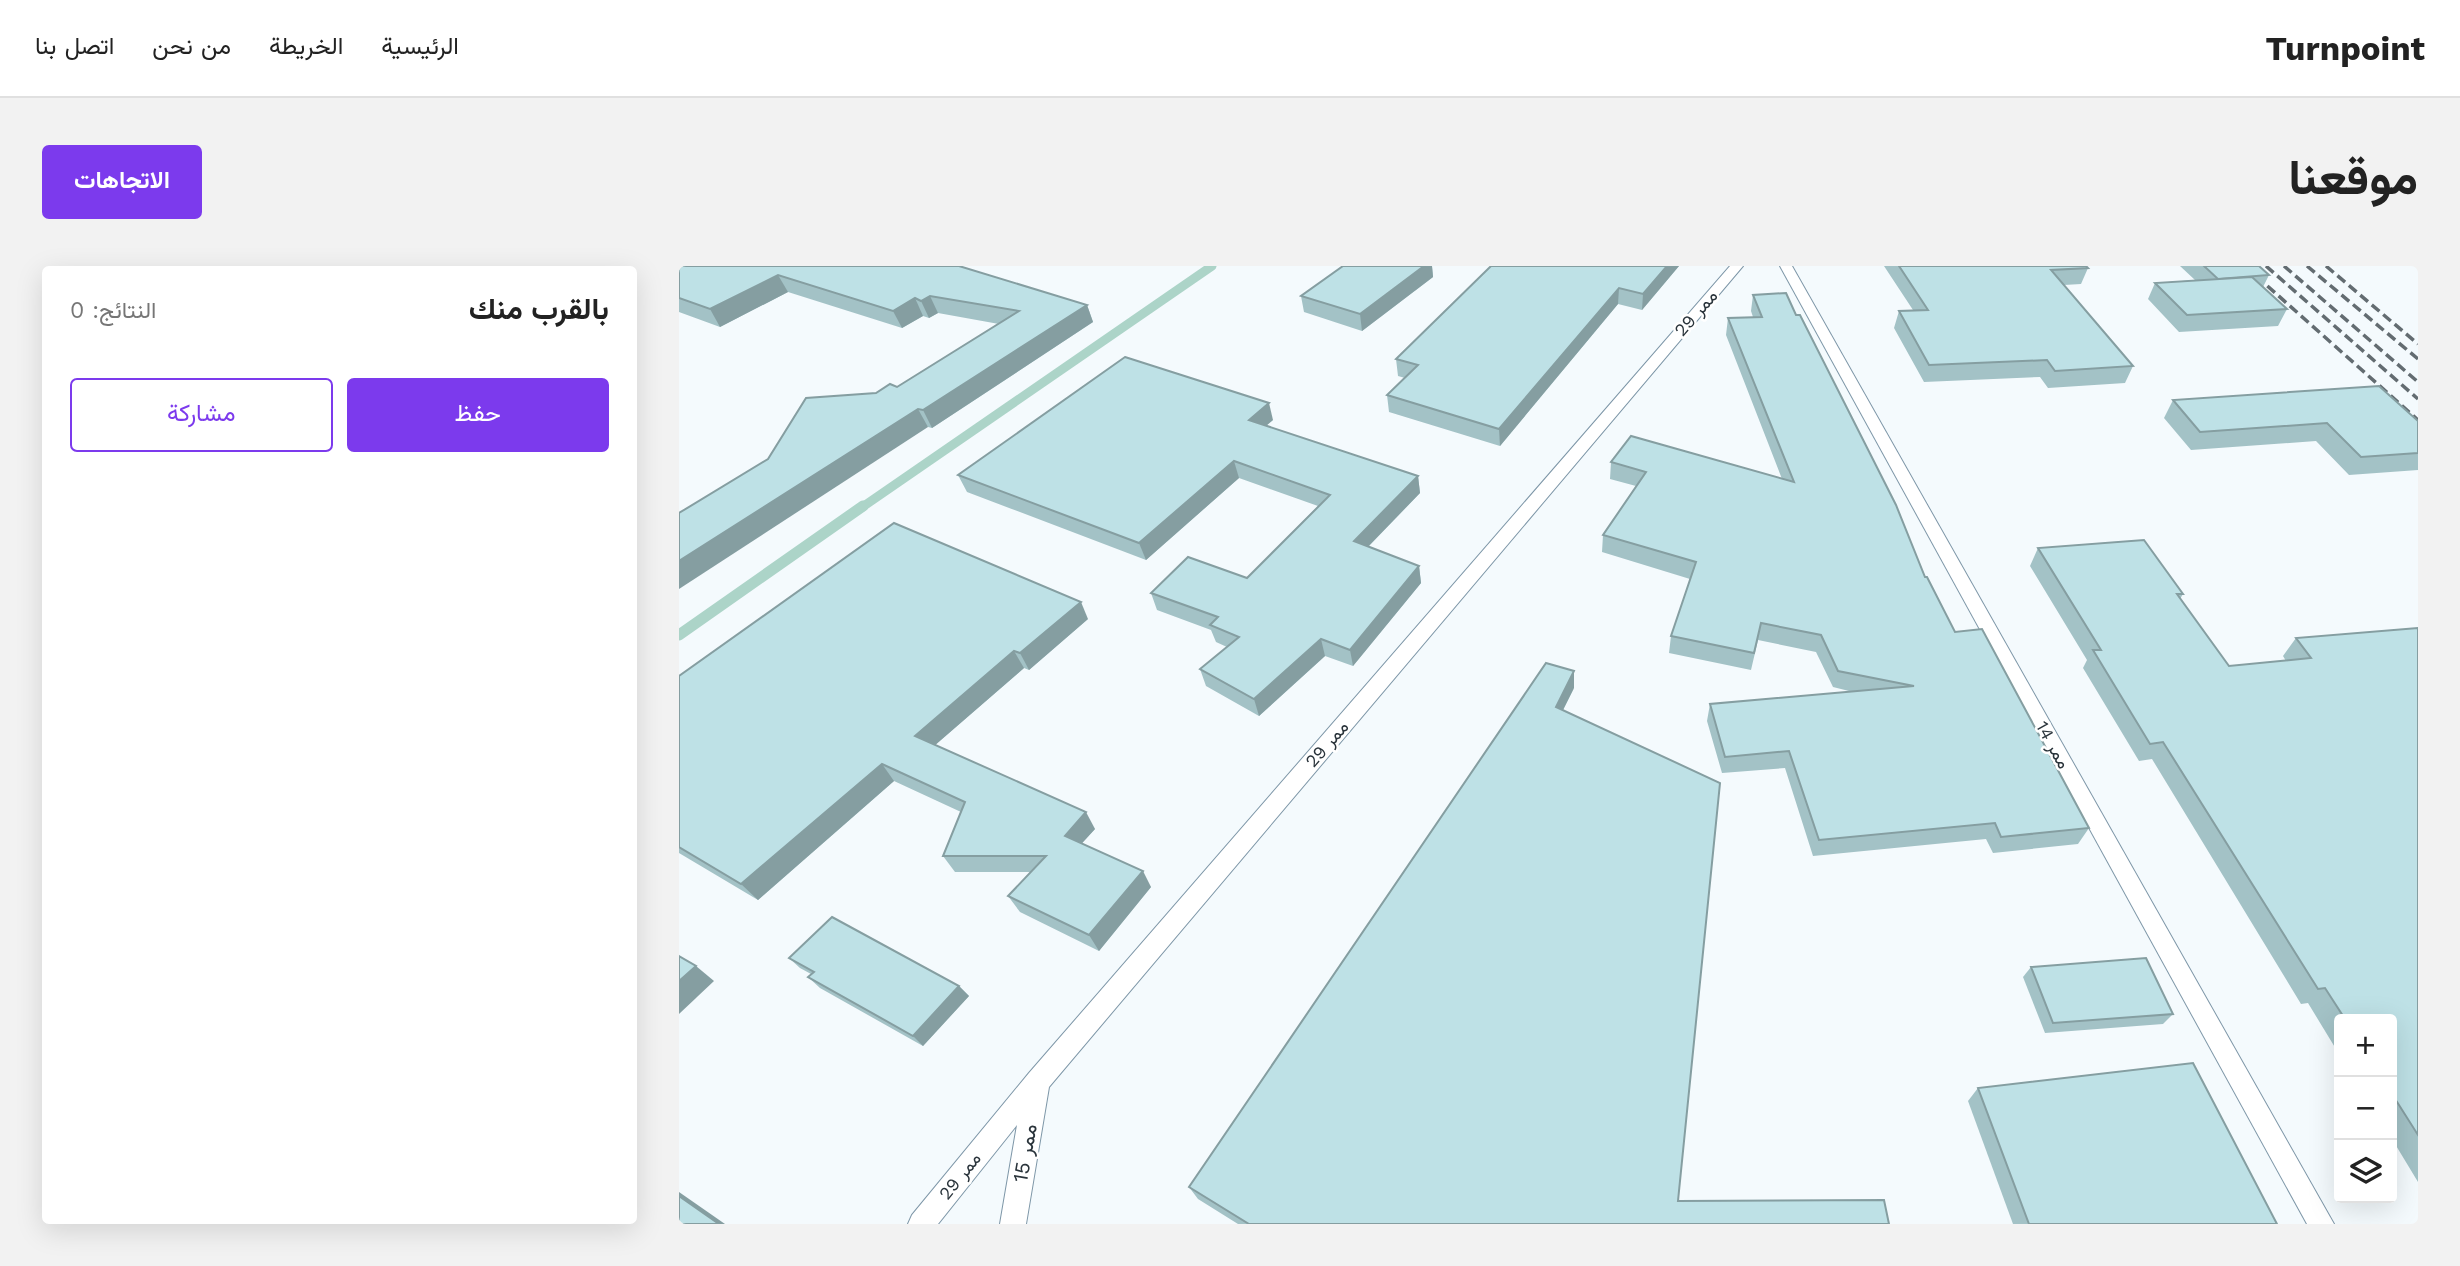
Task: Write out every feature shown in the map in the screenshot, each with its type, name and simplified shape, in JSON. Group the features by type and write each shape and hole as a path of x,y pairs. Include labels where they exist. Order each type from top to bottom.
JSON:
{"lane":[{"name":"ممر 29","path":"921,1224 1038,1081 1737,266"},
{"name":"ممر 14","path":"1786,266 2321,1224"},
{"name":"ممر 15","path":"1013,1224 1038,1081"}],"building":[{"path":"679,266 959,266 1087,305 679,561 679,513 768,459 806,398 876,393 890,384 897,387 1019,311 930,296 921,301 915,298 893,311 778,275 710,309 679,298"},
{"path":"1343,266 1424,266 1360,314 1301,296"},
{"path":"1491,266 1667,266 1643,294 1619,288 1499,429 1387,395 1418,365 1396,359"},
{"path":"1899,266 2086,266 2088,268 2051,270 2133,366 2055,371 2047,360 1929,365 1899,311 1928,310"},
{"path":"2204,266 2259,266 2269,275 2218,279"},
{"path":"2252,277 2287,309 2187,315 2155,283"},
{"path":"1786,293 1796,315 1800,315 1896,505 1925,577 1955,632 1982,629 2089,828 2001,837 1995,823 1819,840 1789,751 1725,757 1710,704 1914,686 1838,671 1821,635 1761,623 1754,653 1671,636 1696,562 1603,535 1646,472 1611,462 1631,436 1794,482 1728,318 1762,317 1753,295"},
{"path":"1125,357 1269,403 1249,420 1418,476 1354,541 1419,566 1350,650 1321,639 1254,699 1200,669 1239,637 1210,625 1218,617 1151,593 1188,557 1247,578 1330,495 1234,461 1139,543 958,475"},
{"path":"2379,386 2418,421 2418,453 2361,457 2327,423 2200,432 2173,400"},
{"path":"894,523 1081,602 1020,653 1014,651 915,736 1086,812 1065,836 1143,871 1089,935 1008,896 1046,856 943,856 965,802 882,764 741,884 679,847 679,676"},
{"path":"2144,540 2183,594 2177,594 2229,666 2311,658 2296,638 2418,628 2418,1135 2397,1102 2397,1014 2342,1014 2325,988 2318,989 2163,742 2150,744 2093,650 2101,650 2038,548"},
{"path":"1546,663 1574,671 1556,707 1720,783 1678,1201 1884,1200 1889,1224 1249,1224 1189,1187"},
{"path":"832,917 959,986 913,1036 808,977 814,972 789,958"},
{"path":"679,956 696,966 679,981"},
{"path":"2146,958 2173,1014 2053,1023 2031,967"},
{"path":"2193,1063 2277,1224 2029,1224 1978,1088"},
{"path":"679,1196 719,1224 679,1224"}],"waterway":[{"path":"861,508 1212,266"},
{"path":"679,635 863,506"}],"railway":[{"path":"2245,266 2418,420"},
{"path":"2266,266 2418,399"},
{"path":"2284,266 2418,382"},
{"path":"2307,266 2418,359"},
{"path":"2326,266 2418,344"}]}
